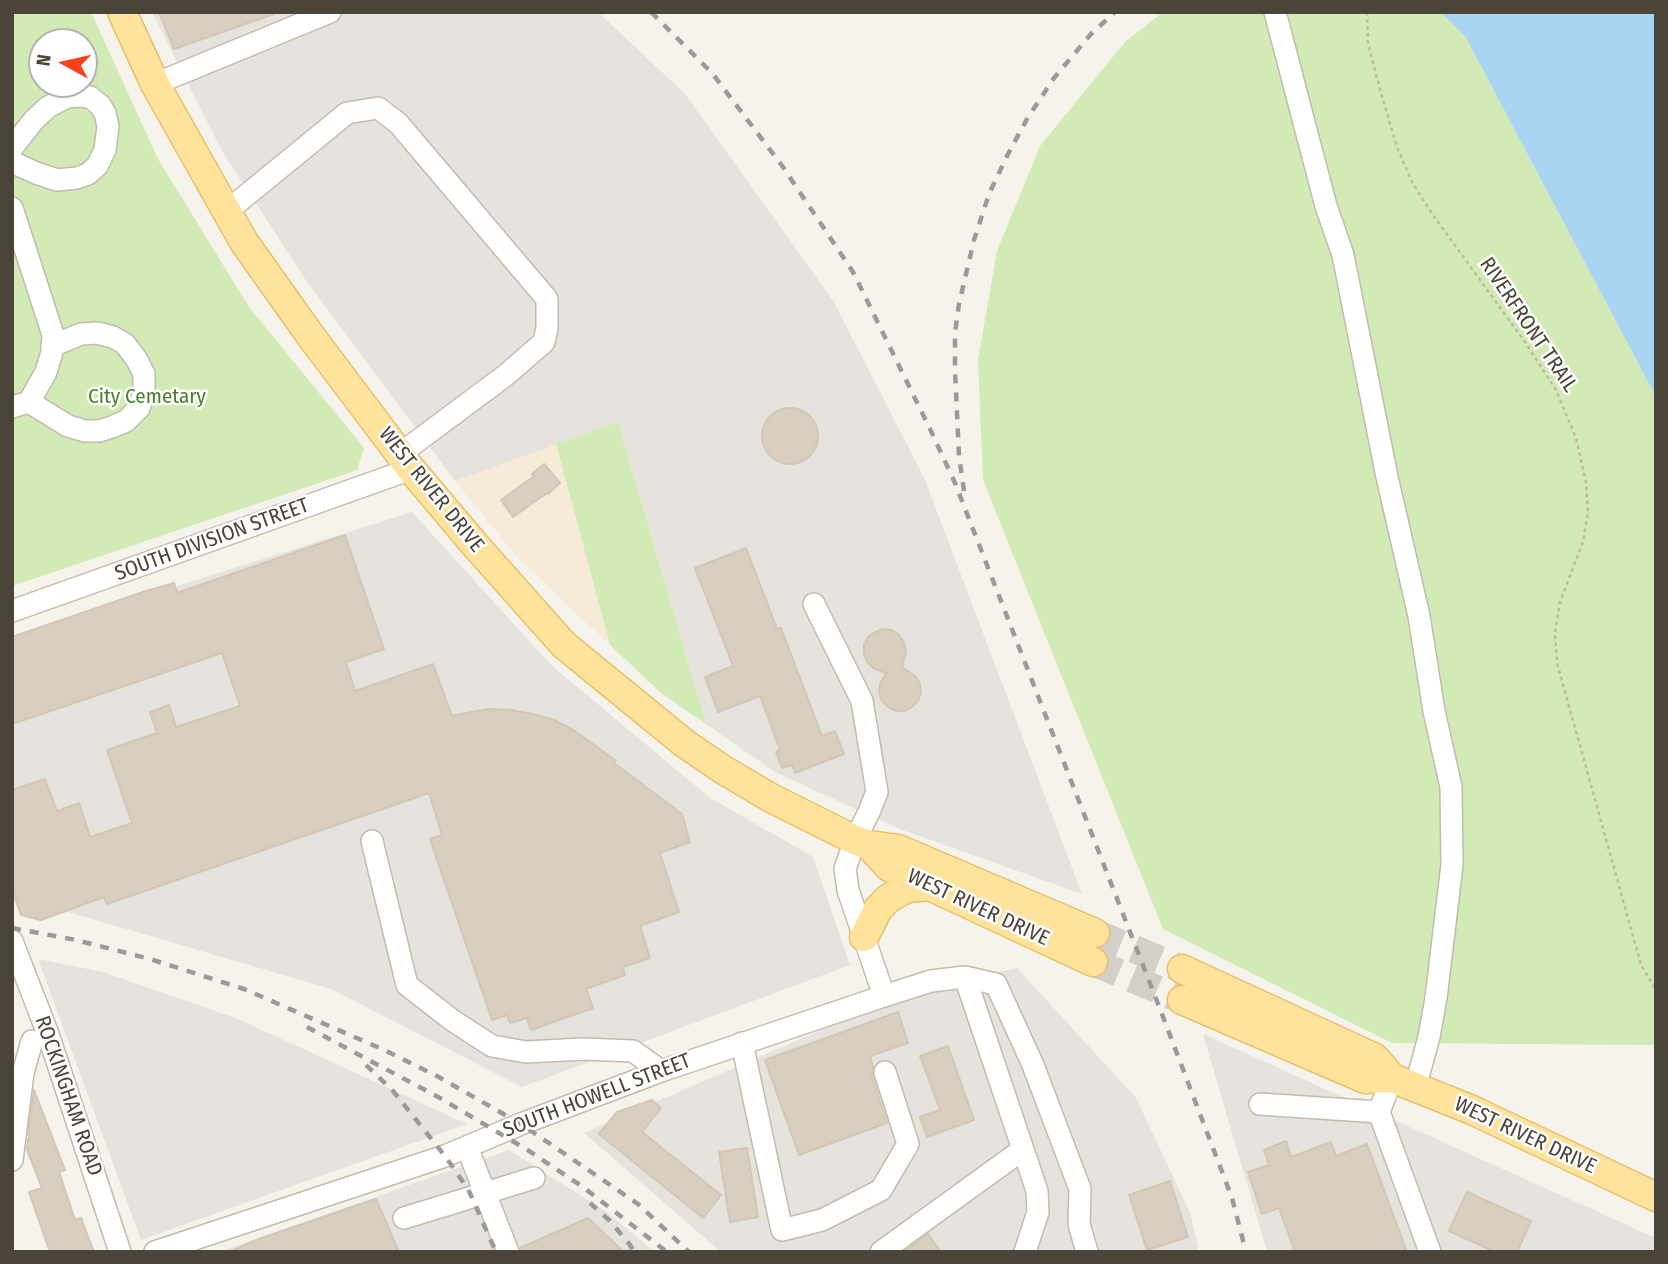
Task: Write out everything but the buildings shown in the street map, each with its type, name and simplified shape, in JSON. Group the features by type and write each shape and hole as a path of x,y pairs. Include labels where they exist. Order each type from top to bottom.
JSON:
{"main road":[{"name":"WEST RIVER DRIVE","path":"122,12 155,84 244,243 406,462 564,645 684,743 722,769 771,798 862,843 889,867 1093,962"},
{"name":"WEST RIVER DRIVE","path":"862,843 898,849 1095,933"},
{"path":"864,937 878,909 889,898 907,888 930,886"},
{"name":"WEST RIVER DRIVE","path":"1182,969 1375,1058 1404,1083"},
{"name":"WEST RIVER DRIVE","path":"1182,1000 1365,1079 1404,1083 1472,1110 1656,1197"}],"street":[{"path":"155,84 330,12"},
{"path":"1275,12 1326,206 1343,256 1387,477 1419,616 1434,711 1451,787 1452,865 1429,1037 1404,1083 1379,1112"},
{"path":"12,148 48,107 67,97 90,97 105,113 108,126 105,150 97,166 88,174 57,180 12,162"},
{"name":"SOUTH DIVISION STREET","path":"12,611 406,462 544,342 547,299 398,124 378,108 347,113 226,212"},
{"path":"12,208 53,335 47,372 17,403 68,426 92,431 113,428 127,421 139,408 144,392 144,374 125,344 113,337 97,333 81,334 52,346"},
{"path":"814,604 862,701 877,792 862,843 845,870 848,890 884,996"},
{"path":"372,841 407,985 452,1020 492,1046 526,1052 583,1049 633,1051 661,1071"},
{"name":"ROCKINGHAM ROAD","path":"12,941 31,1038 120,1252"},
{"path":"965,977 1037,1191 1038,1212 1025,1252"},
{"path":"965,977 996,984 1033,1066 1080,1189 1079,1224 1087,1252"},
{"name":"SOUTH HOWELL STREET","path":"155,1252 445,1156 521,1124 742,1043 931,981 965,977"},
{"path":"12,1160 23,1073 31,1038"},
{"path":"742,1043 782,1230 822,1220 881,1190 908,1144 885,1072"},
{"path":"1260,1104 1379,1112"},
{"path":"1379,1112 1430,1252"},
{"path":"467,1147 508,1252"},
{"path":"881,1252 1022,1150"},
{"path":"404,1218 534,1178"}],"path":[{"name":"RIVERFRONT TRAIL","path":"1367,12 1368,44 1382,100 1397,147 1413,184 1556,390 1576,438 1586,482 1588,512 1583,542 1560,602 1555,632 1557,663 1641,965 1656,990"}],"shaded area":[{"path":"152,12 598,12 685,94 834,302 925,480 1082,894 897,828 775,772 706,724 618,422 455,481 305,279 222,151"},
{"path":"556,444 610,645 518,558 455,481"},
{"path":"412,512 551,665 709,797 813,857 850,965 522,1087 331,989 24,899 12,867 12,638"},
{"path":"38,959 103,972 238,1019 467,1124 141,1240"},
{"path":"1017,968 1136,1098 1191,1215 1199,1252 721,1252 584,1133 904,994"},
{"path":"1203,1034 1656,1238 1656,1252 1267,1252"},
{"path":"509,1150 608,1213 655,1252 218,1252"}],"green space":[{"name":"City Cemetary","path":"12,12 91,12 158,159 249,307 364,448 357,470 12,586"},
{"path":"1163,12 1440,12 1465,36 1656,397 1656,1045 1392,1043 1163,929 983,480 978,360 997,251 1040,146 1125,42"},
{"path":"618,422 706,724 661,693 610,645 556,444"}],"water":[{"path":"1440,12 1656,12 1656,397 1465,36"}],"tunnel":[{"path":"1095,933 1182,969"},
{"path":"1093,962 1182,1000"}],"railway":[{"path":"651,12 712,73 783,167 853,272 931,431 955,483 1160,1009 1232,1198 1246,1252"},
{"path":"964,491 959,456 955,333 974,240 989,194 1027,119 1054,78 1091,34 1115,12"},
{"path":"12,928 76,940 150,959 244,989 382,1049 437,1076 521,1124 638,1204 689,1252"},
{"path":"307,1027 440,1098 526,1149 583,1187 667,1252"},
{"path":"366,1065 393,1091 468,1189 496,1252"},
{"path":"590,1203 610,1221 634,1252"}]}
